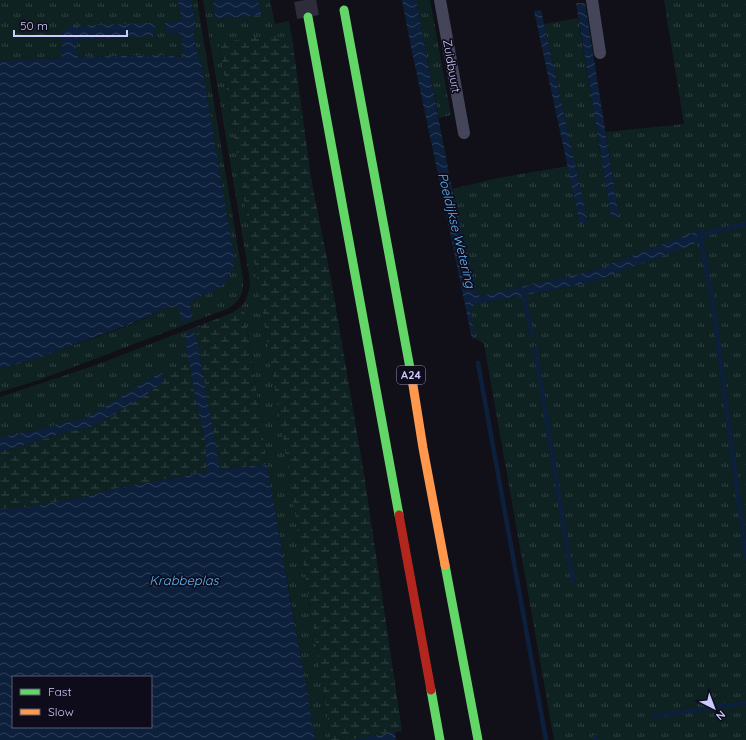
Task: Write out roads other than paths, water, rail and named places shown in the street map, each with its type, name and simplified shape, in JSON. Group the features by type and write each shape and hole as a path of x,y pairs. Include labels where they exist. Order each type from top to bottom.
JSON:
{"highway":[{"name":"A24","path":"344,10 410,369 424,456 478,740"},
{"path":"308,17 440,740"}],"street":[{"name":"Zuidbuurt","path":"440,0 464,133"},
{"path":"592,0 600,53"}],"water":[{"path":"178,0 191,0 196,27 193,31 198,58 201,61 235,263 227,282 214,291 198,297 190,303 193,318 188,321 182,321 178,307 164,309 131,324 35,359 0,369 0,61 62,58 62,34 71,26 152,23 155,26 155,33 153,36 79,40 76,46 78,57 156,55 183,57 181,33 166,33 165,23 178,21 181,18"},
{"path":"213,0 258,0 261,15 215,19"},
{"path":"402,0 416,0 452,189 477,293 480,296 592,271 700,230 703,230 706,240 589,283 476,304 470,310 475,338 472,339"},
{"path":"576,3 585,3 619,217 611,217"},
{"path":"541,10 588,222 580,224 534,11"},
{"name":"Krabbeplas","path":"191,332 196,334 220,470 267,464 315,740 0,740 0,509 23,508 207,472 205,439 196,402 186,336"},
{"path":"158,374 163,375 162,383 143,397 91,427 66,432 0,451 0,437 34,431 88,417"},
{"path":"395,732 396,740 350,740"}],"waterway":[{"name":"Poeldijkse Wetering","path":"699,235 746,224"},
{"path":"700,236 713,303 746,558"},
{"path":"522,290 532,335"},
{"path":"535,348 573,583"},
{"path":"478,363 546,740"},
{"path":"654,716 746,703"}],"tunnel":[{"path":"305,0 308,17"}]}
